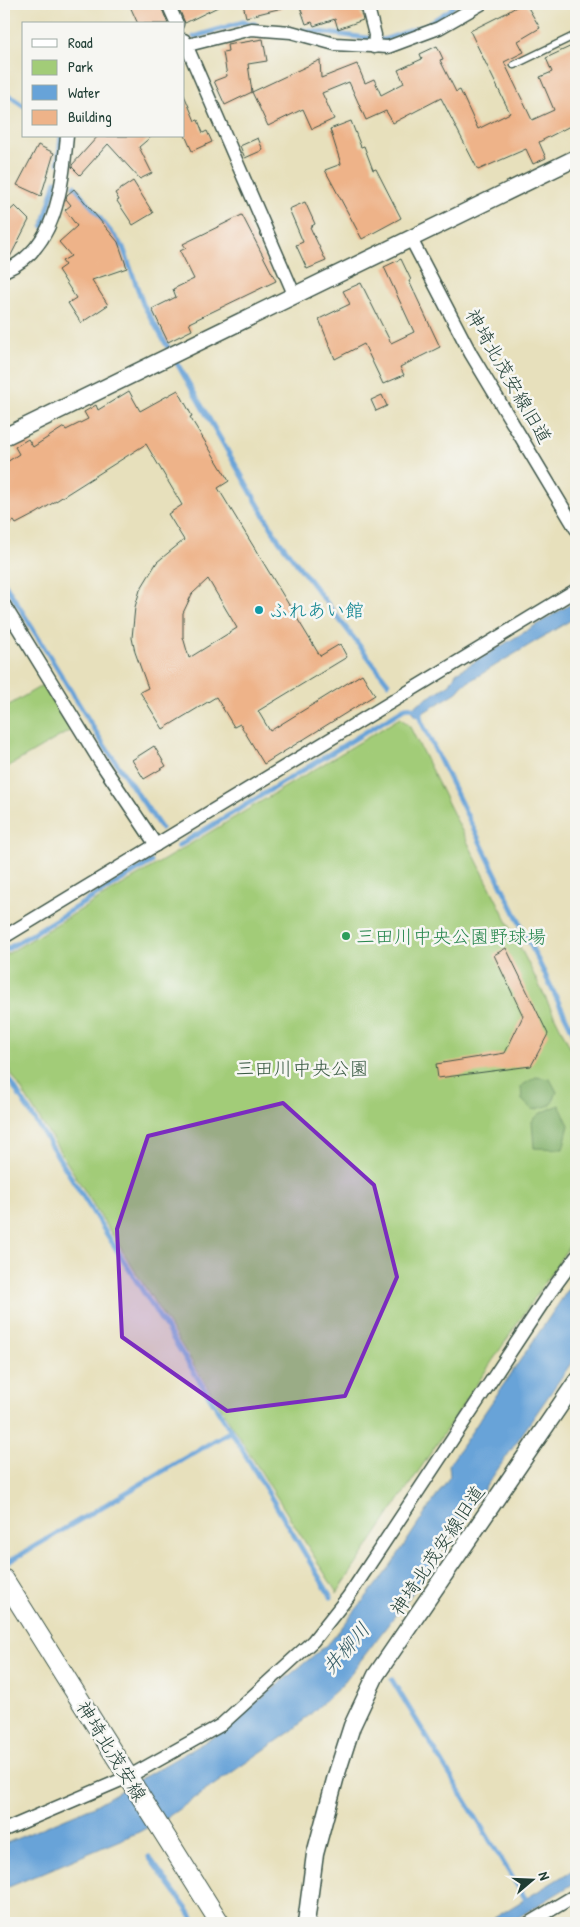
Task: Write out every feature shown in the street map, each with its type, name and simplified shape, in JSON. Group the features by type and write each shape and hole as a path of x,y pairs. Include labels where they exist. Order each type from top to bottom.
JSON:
{"main road":[{"name":"神埼北茂安線","path":"4,1579 220,1923"}],"street":[{"path":"168,4 176,22"},
{"path":"368,4 375,42"},
{"path":"185,44 251,29 291,32 335,44 375,42 388,47 409,41 459,18 481,4"},
{"path":"185,46 294,294"},
{"path":"4,272 33,254 50,226 62,183 67,138"},
{"path":"4,437 576,158"},
{"name":"神埼北茂安線旧道","path":"411,239 471,354 576,529"},
{"path":"4,937 576,590"},
{"path":"4,605 102,762 156,844"},
{"path":"4,1830 39,1817 128,1777 221,1725 313,1641 348,1597 546,1298 576,1257"},
{"name":"神埼北茂安線旧道","path":"306,1923 315,1854 336,1776 352,1726 376,1675 576,1382"},
{"path":"529,1923 576,1895"}],"lane":[{"path":"514,65 576,35"}],"highlighted area":[{"path":"283,1103 374,1185 397,1277 345,1396 227,1411 122,1337 117,1229 148,1136"}],"green space":[{"path":"43,685 71,730 4,769 4,708"},
{"name":"三田川中央公園","path":"400,718 409,725 576,1059 576,1236 337,1593 4,1062 4,956"},
{"path":"536,1077 550,1079 557,1092 551,1105 533,1110 522,1100 521,1086"},
{"path":"559,1105 569,1125 563,1149 534,1148 532,1121 539,1114"}],"water":[{"path":"576,601 576,617 463,685 457,692 416,717 411,708 450,684 456,673"},
{"name":"井柳川","path":"576,1278 576,1356 413,1592 341,1686 293,1730 169,1816 139,1832 4,1889 4,1844 92,1807 217,1735 330,1642 387,1571 450,1476 449,1465"},
{"path":"576,1868 576,1882 509,1923 486,1923"}],"building":[{"path":"129,4 160,4 167,22 137,22"},
{"path":"177,4 224,4 185,23"},
{"path":"243,4 282,4 282,8 246,17"},
{"path":"299,4 358,4 363,20 338,29 335,19 314,26 312,22 306,24"},
{"path":"521,4 526,4 540,28 518,41 524,52 504,62 532,120 554,110 540,77 552,72 546,58 576,44 576,123 539,142 546,158 533,164 526,149 478,170 441,98 393,123 386,111 366,120 349,82 322,93 334,119 312,129 303,109 268,126 252,92 320,60 321,78 357,64 365,83 374,79 381,95 404,83 398,70 422,59 420,54 437,46 443,59 440,60 456,92 460,90 478,129 510,113 470,31"},
{"path":"263,39 267,61 248,64 252,92 225,105 214,81 227,76 223,52 228,51 227,45"},
{"path":"185,97 195,121 198,120 203,133 207,131 212,142 192,151 185,135"},
{"path":"351,121 361,147 364,146 373,170 376,169 401,218 362,239 325,170 341,164 330,129"},
{"path":"96,138 150,138 139,147 152,173 140,179 108,144 80,175 72,165"},
{"path":"258,138 263,150 245,158 240,146"},
{"path":"38,145 54,153 41,196 17,185"},
{"path":"133,181 153,213 133,225 117,201 119,200 115,193"},
{"path":"74,189 118,242 127,268 92,280 108,305 81,323 68,303 76,298 58,270 65,265 62,261 71,256 59,242 77,226 65,210 71,205 66,199 67,195"},
{"path":"305,202 315,224 310,227 326,261 307,269 296,245 303,242 289,209"},
{"path":"15,206 29,220 9,259 4,262 4,216"},
{"path":"242,215 276,281 189,323 192,330 168,342 152,309 176,297 173,289 194,279 180,251 186,248 183,244"},
{"path":"401,259 411,280 409,281 440,347 400,367 404,375 383,384 364,344 335,359 319,319 350,304 343,291 361,283 391,343 414,332 384,267"},
{"path":"178,390 192,416 190,417 229,481 218,488 320,656 340,644 347,657 258,711 270,731 362,674 375,695 264,764 240,724 234,727 216,697 163,729 140,692 148,688 132,638 135,607 140,590 157,562 184,540 168,514 182,505 146,444 37,513 16,524 14,521 4,527 4,464 19,454 15,447 28,439 33,447 64,427 66,430 88,419 84,412 96,405 98,410 129,391 140,411","holes":["208,579 237,628 189,658 183,637 183,613 192,594"]},
{"path":"382,395 387,406 376,411 371,400"},
{"path":"154,746 166,766 144,779 132,760"},
{"path":"506,948 548,1034 531,1066 438,1078 436,1064 505,1053 523,1016 494,955"}],"waterway":[{"path":"303,30 383,40 426,25 450,10 455,4"},
{"path":"194,37 243,22 255,24"},
{"path":"4,92 22,105"},
{"path":"58,163 61,138"},
{"path":"43,226 56,181"},
{"path":"74,186 123,247 143,304 278,539 388,683"},
{"path":"4,582 104,745 161,828"},
{"path":"178,846 407,707 416,709"},
{"path":"419,710 421,721 576,1038"},
{"path":"4,951 151,862"},
{"path":"4,1071 231,1431 331,1597"},
{"path":"8,1562 231,1431"},
{"path":"392,1680 528,1903"},
{"path":"149,1857 197,1923"}],"place":[{"name":"ふれあい館","path":"259,610"},
{"name":"三田川中央公園野球場","path":"346,936"}]}
